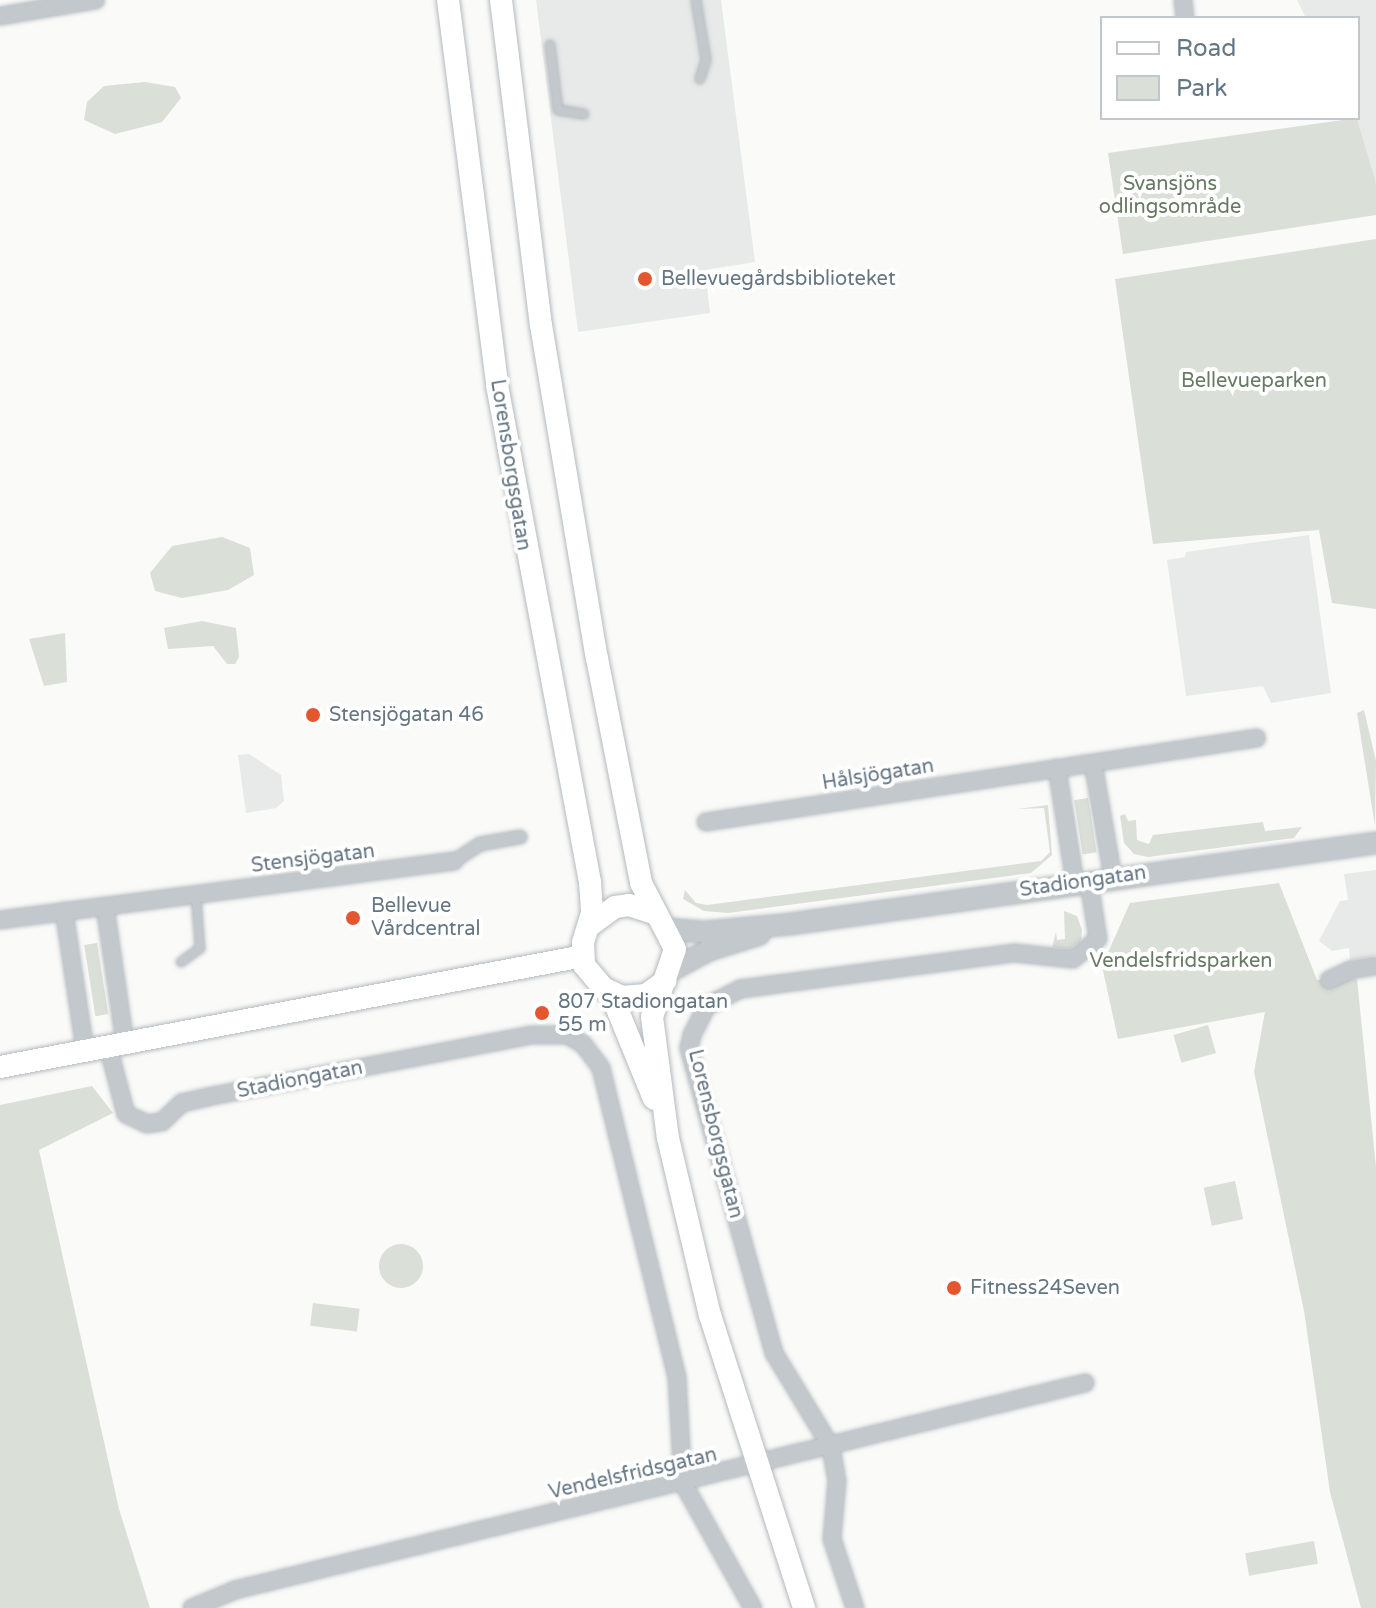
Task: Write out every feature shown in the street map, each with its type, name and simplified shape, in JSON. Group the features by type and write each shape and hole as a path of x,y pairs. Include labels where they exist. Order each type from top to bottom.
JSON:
{"main road":[{"name":"Lorensborgsgatan","path":"448,0 497,385 590,882 589,926 583,956 589,974 611,994 668,1138"},
{"name":"Lorensborgsgatan","path":"501,0 541,325 576,532 641,883 675,949 652,1017 668,1138 710,1315 804,1608"},
{"path":"589,926 615,907 629,905 661,921"},
{"path":"0,1067 583,956"},
{"path":"611,994 634,998 668,976"}],"street":[{"path":"0,16 96,0"},
{"name":"Hålsjögatan","path":"706,822 1257,738"},
{"path":"1093,763 1113,878"},
{"path":"1057,768 1082,882"},
{"name":"Stensjögatan","path":"0,920 454,861 480,844 520,837"},
{"name":"Stadiongatan","path":"661,921 706,932 790,924 1376,843"},
{"name":"Lorensborgsgatan","path":"855,1608 832,1539 837,1481 831,1447 774,1353 689,1048 696,1023 707,1006 740,989 1015,953 1073,959 1098,939 1082,882"},
{"path":"105,906 106,1047"},
{"path":"64,911 106,1047"},
{"name":"Stadiongatan","path":"668,976 709,950 790,924"},
{"path":"1329,980 1350,970 1376,966"},
{"name":"Stadiongatan","path":"106,1047 126,1114 147,1124 162,1122 182,1103 207,1097 553,1034 576,1039 601,1068 677,1377 683,1483"},
{"name":"Vendelsfridsgatan","path":"192,1608 246,1588 756,1466 1085,1383"},
{"path":"683,1483 753,1608"}],"lane":[{"path":"696,0 706,60 700,79"},
{"path":"550,45 558,110 584,114"},
{"path":"181,962 200,948 196,894"}],"shaded area":[{"path":"536,0 721,0 755,262 705,270 710,313 578,332"},
{"path":"1297,0 1376,0 1376,183 1358,120 1360,120 1360,16 1305,16"},
{"path":"1309,535 1331,693 1271,703 1263,686 1186,696 1167,560 1185,557 1186,552"},
{"path":"249,754 281,775 284,801 276,808 246,813 238,755"},
{"path":"1376,870 1376,956 1350,960 1349,948 1332,951 1319,941 1340,901 1348,900 1344,874"}],"green space":[{"path":"145,82 175,87 181,98 162,122 115,134 84,120 87,102 104,86"},
{"name":"Svansjöns odlingsområde","path":"1358,120 1376,183 1376,215 1123,254 1108,153"},
{"name":"Bellevueparken","path":"1376,239 1376,609 1332,603 1319,530 1153,544 1115,279"},
{"path":"222,537 250,548 254,575 228,590 182,598 155,591 150,573 172,546"},
{"path":"202,621 236,628 239,657 235,664 227,664 213,646 168,649 164,628"},
{"path":"65,633 67,682 44,686 29,639"},
{"path":"1364,710 1376,761 1375,826 1357,713"},
{"path":"1088,798 1097,852 1083,855 1074,800"},
{"path":"1048,805 1052,855 1031,873 728,913 704,911 683,899 685,890 696,903 707,905 1041,861 1050,852 1044,808 1017,809"},
{"path":"1125,814 1128,821 1136,820 1137,840 1149,844 1153,835 1263,822 1265,831 1302,827 1294,838 1148,857 1134,854 1124,843 1120,816"},
{"name":"Vendelsfridsparken","path":"1279,883 1317,980 1357,979 1376,1167 1376,1608 1361,1608 1330,1492 1304,1311 1254,1072 1265,1012 1118,1039 1102,966 1130,903"},
{"path":"1064,911 1077,916 1082,930 1081,940 1069,949 1052,947 1056,932 1057,940 1065,939"},
{"path":"97,943 108,1014 95,1016 84,945"},
{"path":"1208,1025 1216,1053 1181,1063 1173,1035"},
{"path":"92,1086 113,1113 39,1150 119,1509 150,1608 0,1608 0,1105"},
{"path":"1235,1181 1243,1219 1212,1226 1204,1188"},
{"path":"401,1244 417,1250 423,1266 417,1282 401,1288 385,1282 379,1266 385,1250"},
{"path":"313,1303 360,1309 357,1332 310,1326"},
{"path":"1314,1541 1318,1564 1249,1576 1245,1553"}],"place":[{"name":"Bellevuegårdsbiblioteket","path":"645,279"},
{"name":"Stensjögatan 46","path":"313,715"},
{"name":"Bellevue Vårdcentral","path":"353,918"},
{"name":"807 Stadiongatan 55 m","path":"542,1013"},
{"name":"Fitness24Seven","path":"954,1288"}]}
